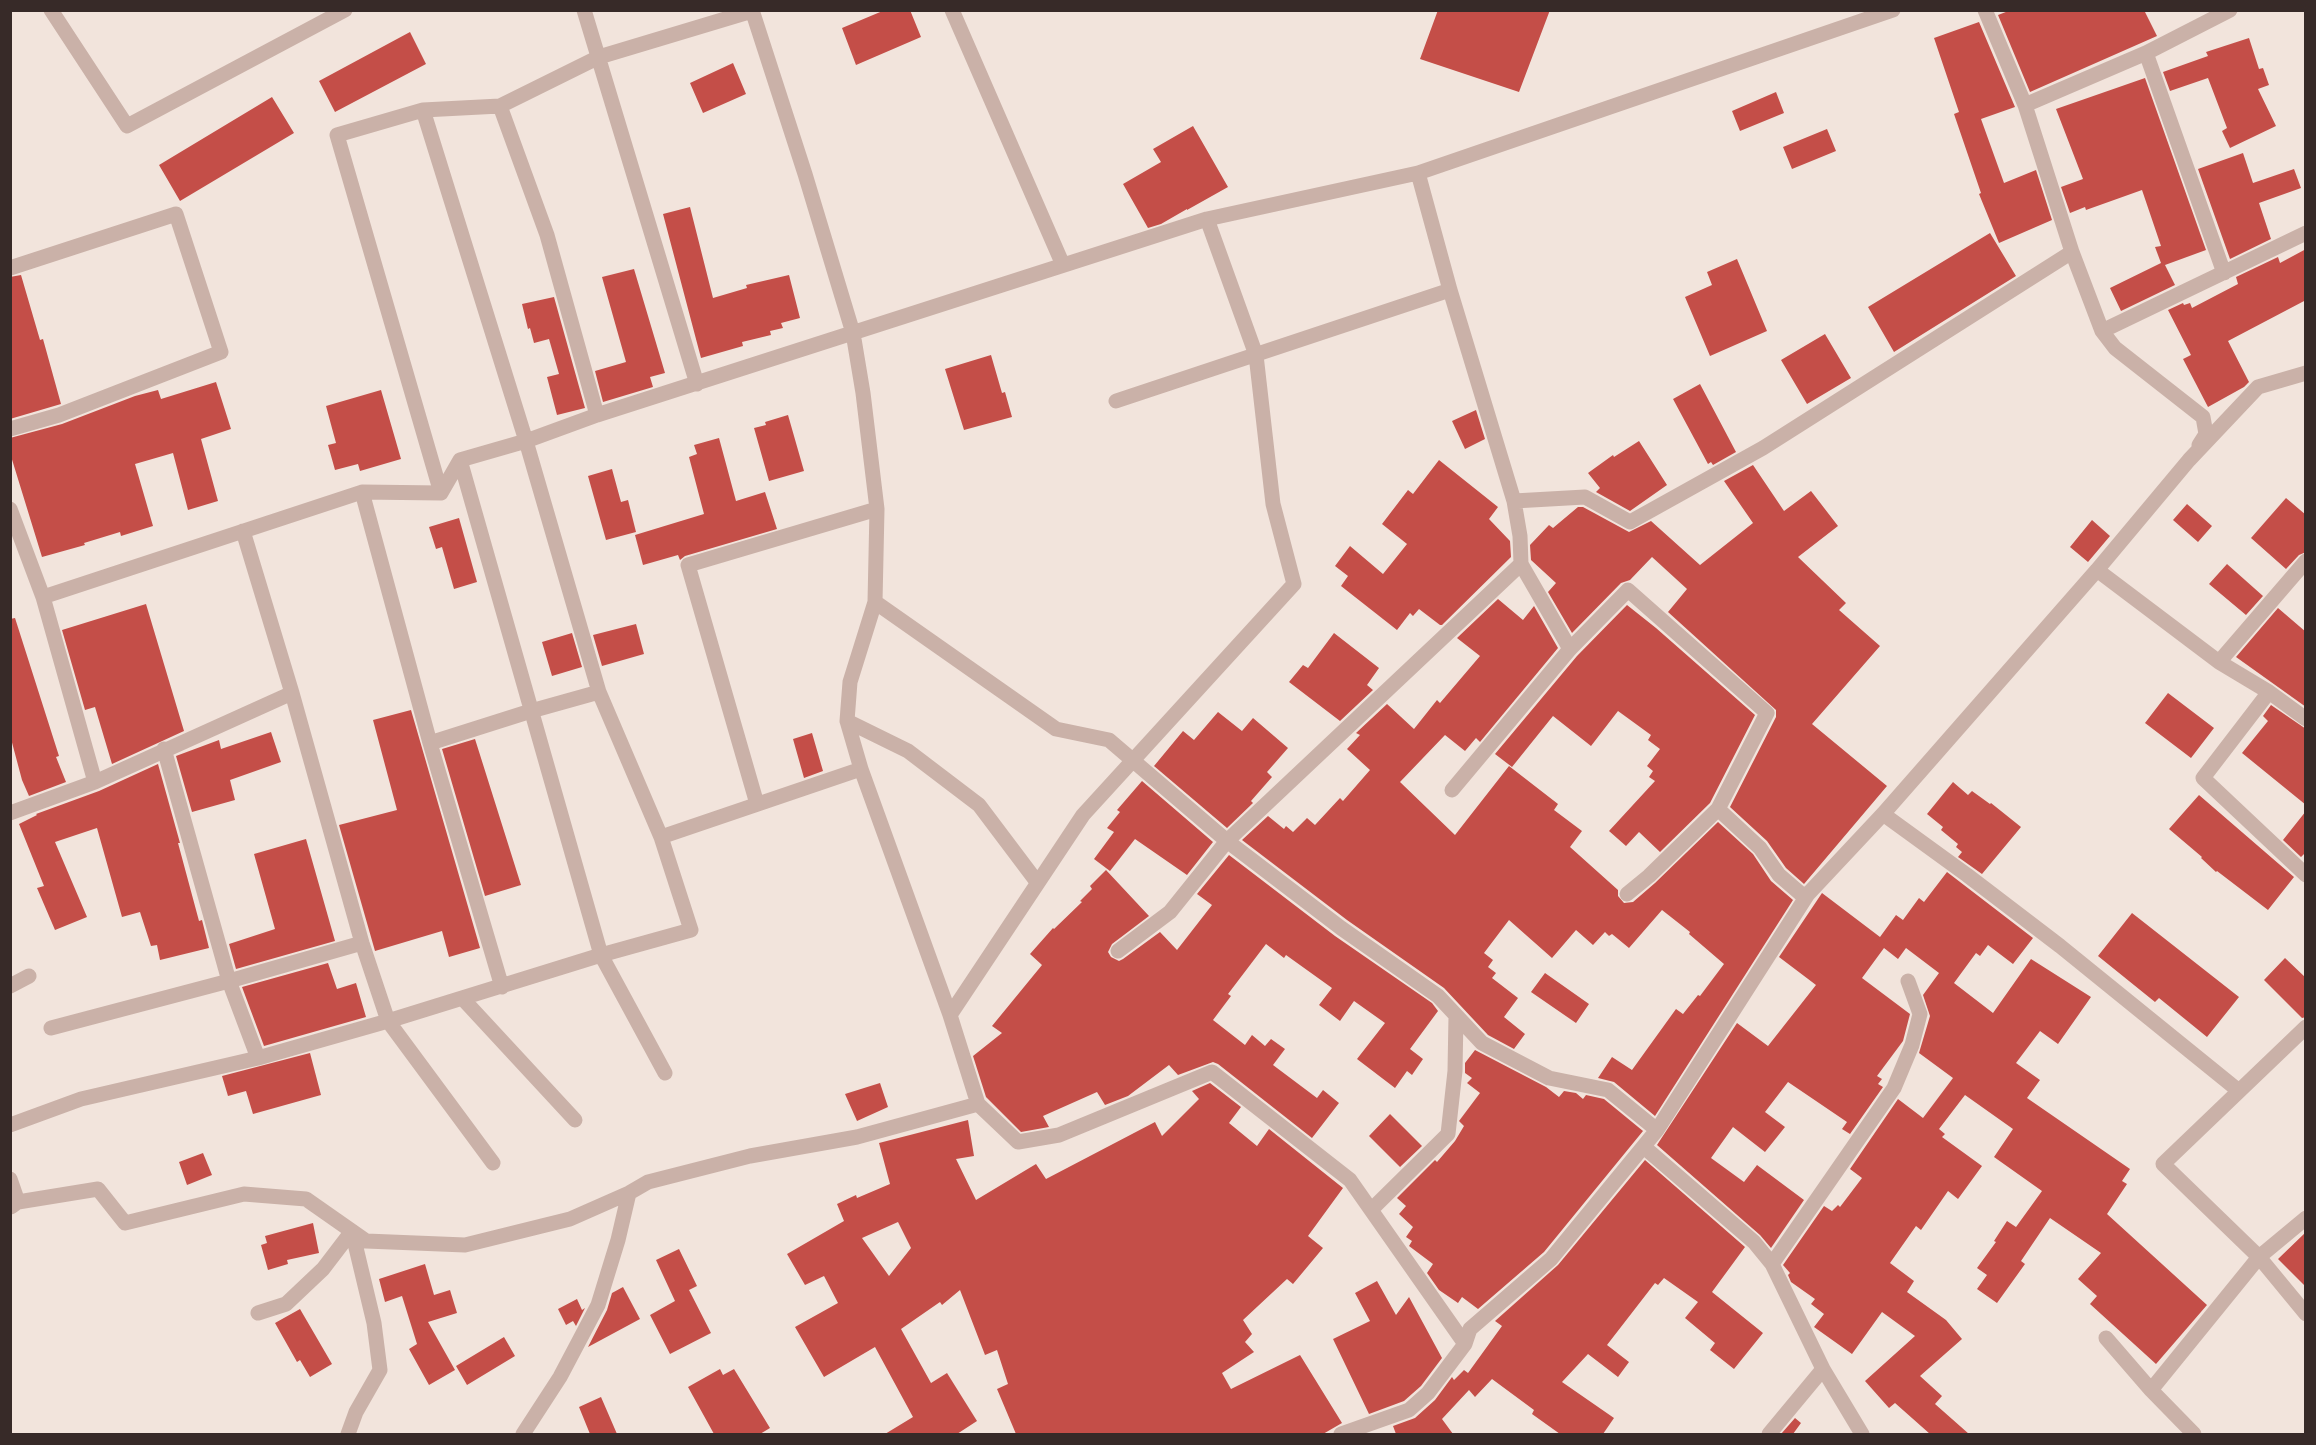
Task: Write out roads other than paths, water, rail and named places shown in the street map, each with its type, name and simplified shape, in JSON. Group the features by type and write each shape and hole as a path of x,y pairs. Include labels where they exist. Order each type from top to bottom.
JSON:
{"street":[{"path":"51,10 127,126 345,10"},
{"path":"584,10 697,384"},
{"path":"952,10 1063,265"},
{"path":"441,493 460,460 526,441 597,415 1207,219 1418,173 1893,10"},
{"path":"1985,10 2025,105 2072,252 2102,331 2115,348 2203,417 2206,434 2189,460"},
{"path":"2025,105 2146,53 2230,10"},
{"path":"441,493 337,135 423,110 501,106 599,57 752,11 853,333 863,393 877,509 875,602 850,682 848,721 861,769 950,1015 978,1104 1018,1142 1059,1135 1212,1072 1350,1180 1464,1344"},
{"path":"2146,53 2224,273"},
{"path":"501,106 547,235 597,415"},
{"path":"10,1125 81,1099 258,1058 691,930 661,837 599,692 526,441 423,110"},
{"path":"1418,173 1450,290 1514,501 1520,536 1521,564 1570,649"},
{"path":"10,268 176,214 221,352 59,415 10,429"},
{"path":"950,1015 1083,815 1294,584 1273,504 1256,355 1207,219"},
{"path":"2102,331 2306,233"},
{"path":"1514,501 1585,497 1630,522 1763,448 2072,252"},
{"path":"1116,401 1450,290"},
{"path":"1341,1434 1409,1410 1428,1393 1464,1344 1470,1329 1551,1259 1657,1130 1808,894 1883,814 2097,570 2189,460 2258,387 2306,373"},
{"path":"460,460 601,955 665,1074"},
{"path":"43,597 362,492 441,493"},
{"path":"362,492 430,743 502,987"},
{"path":"10,508 43,597 95,782"},
{"path":"757,804 688,565 877,509"},
{"path":"243,531 292,693 362,943 388,1021 493,1163"},
{"path":"2219,662 2306,561"},
{"path":"1118,951 1170,912 1227,841 1521,564"},
{"path":"2097,570 2219,662 2269,692 2306,719"},
{"path":"1452,790 1570,649 1628,590 1767,713 1718,809 1627,894"},
{"path":"875,602 1056,729 1109,740 1227,841 1341,928 1438,996 1482,1043 1549,1078 1608,1090 1657,1130"},
{"path":"430,743 599,692"},
{"path":"2269,692 2203,778 2306,875"},
{"path":"10,813 95,782 292,693"},
{"path":"848,721 908,751 979,805 1037,882"},
{"path":"164,749 229,981 258,1058"},
{"path":"661,837 861,769"},
{"path":"1718,809 1760,848 1779,875 1801,894 1808,894"},
{"path":"1883,814 1967,874 2060,946 2239,1091"},
{"path":"51,1028 362,943"},
{"path":"10,986 29,976"},
{"path":"1772,1264 1894,1088 1912,1045 1920,1014 1908,981"},
{"path":"463,999 575,1120"},
{"path":"1371,1210 1448,1134 1455,1071 1456,1016"},
{"path":"2306,1027 2163,1164 2259,1257 2306,1314"},
{"path":"10,1179 14,1205 98,1189 125,1223 244,1194 306,1200 366,1241 465,1245 570,1219 648,1182 750,1156 857,1137 978,1104"},
{"path":"1644,1147 1754,1242 1772,1264 1823,1369 1862,1434"},
{"path":"523,1434 560,1377 598,1305 618,1240 629,1193"},
{"path":"2151,1390 2259,1257 2306,1218"},
{"path":"258,1313 286,1304 323,1269 352,1231"},
{"path":"348,1434 356,1412 380,1370 374,1323 352,1231"},
{"path":"2106,1338 2151,1390 2194,1434"},
{"path":"1769,1434 1823,1369"}]}
